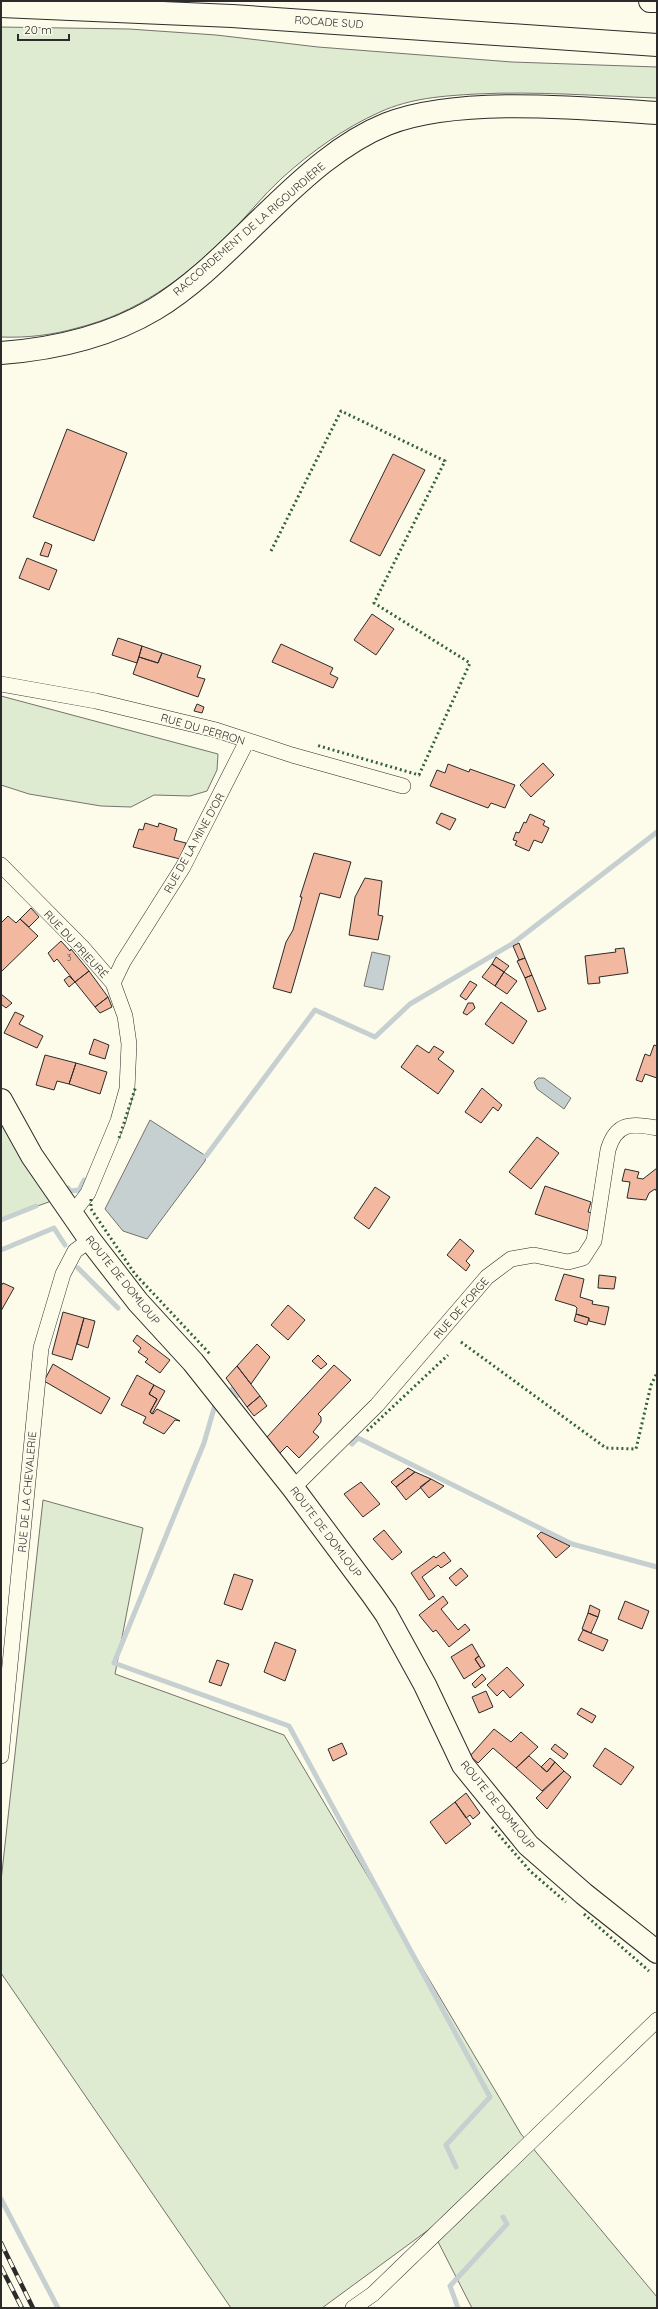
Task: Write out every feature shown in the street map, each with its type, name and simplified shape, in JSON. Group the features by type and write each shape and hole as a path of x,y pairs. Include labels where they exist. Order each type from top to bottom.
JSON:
{"main road":[{"path":"650,1 657,2"},
{"name":"ROCADE SUD","path":"1,6 232,16 657,45"},
{"name":"RACCORDEMENT DE LA RIGOURDIÈRE","path":"3,352 42,349 85,339 123,325 156,308 209,267 317,168 340,150 386,124 406,117 452,110 487,108 579,108 657,113"},
{"name":"ROUTE DE DOMLOUP","path":"1,1100 32,1156 90,1240 138,1302 193,1362 293,1488 386,1614 425,1685 463,1765 528,1845 584,1894 657,1952"}],"street":[{"name":"RUE DU PERRON","path":"1,684 96,702 216,730 247,741 403,786"},
{"name":"RUE DE LA MINE D'OR","path":"113,983 123,962 183,867 247,741"},
{"name":"RUE DU PRIEURÉ","path":"1,865 82,947 113,983 125,1016 129,1044 127,1089 115,1128 88,1193 79,1205 68,1210"},
{"name":"RUE DE FORGE","path":"293,1488 377,1405 487,1277 511,1259 534,1255 568,1262 583,1258 594,1241 608,1150 612,1137 623,1127 638,1124 657,1128"},
{"name":"RUE DE LA CHEVALERIE","path":"1,1756 42,1348 63,1274 75,1251 90,1240"},
{"path":"353,2308 373,2294 657,2020"}],"green space":[{"path":"1,27 129,29 216,35 318,47 512,62 657,67 657,98 544,93 499,93 427,98 392,107 354,125 328,141 304,159 275,185 210,252 193,267 158,293 139,304 99,322 49,334 1,337"},
{"path":"1,696 218,754 217,770 207,791 190,796 154,795 131,807 101,806 29,794 1,785"},
{"path":"1,1118 60,1198 1,1219"},
{"path":"43,1500 143,1528 115,1674 284,1735 521,2134 657,2297 657,2308 472,2308 431,2228 322,2308 231,2308 1,1973 1,1881"}],"shaded area":[{"path":"372,952 390,956 383,990 364,986"},
{"path":"538,1078 544,1078 571,1098 564,1109 537,1089 534,1082"},
{"path":"150,1120 206,1156 205,1161 147,1239 123,1231 105,1209"}],"building":[{"path":"67,429 127,453 94,541 33,517"},
{"path":"393,454 425,470 380,556 350,541"},
{"path":"45,542 52,545 48,557 40,555"},
{"path":"27,558 57,570 49,590 19,578"},
{"path":"372,614 394,629 376,655 354,640"},
{"path":"118,638 142,646 137,663 112,655"},
{"path":"281,644 333,668 330,674 338,678 333,688 272,662"},
{"path":"142,646 162,653 158,663 139,657"},
{"path":"162,653 201,666 197,677 205,679 198,697 133,674 139,657 158,663"},
{"path":"197,704 204,707 202,713 194,711"},
{"path":"543,763 554,775 531,797 520,785"},
{"path":"448,764 469,772 470,769 515,785 505,808 491,803 488,808 430,786 437,770 445,773"},
{"path":"441,813 456,819 450,830 436,823"},
{"path":"530,814 545,821 543,825 549,828 542,843 534,840 529,851 515,845 517,841 513,840 516,832 519,833"},
{"path":"145,823 158,827 159,823 177,829 174,840 186,843 180,859 133,847 139,829 143,830"},
{"path":"314,853 351,862 340,898 320,893 291,993 273,988 286,942 293,930 302,897 300,897"},
{"path":"365,878 382,881 378,915 383,916 378,940 349,935 355,897"},
{"path":"31,908 39,917 29,927 20,919"},
{"path":"8,916 16,923 20,919 38,936 1,972 1,923"},
{"path":"61,941 70,951 71,949 89,971 75,982 57,959 54,962 48,953"},
{"path":"519,943 525,958 519,960 513,946"},
{"path":"624,948 628,973 599,977 600,983 588,984 585,956 616,952 615,949"},
{"path":"496,957 509,966 504,972 492,964"},
{"path":"525,958 532,975 525,978 517,961"},
{"path":"492,964 504,972 495,986 482,977"},
{"path":"89,971 108,997 95,1007 75,982"},
{"path":"504,972 517,981 507,994 495,986"},
{"path":"532,975 546,1009 538,1012 525,978"},
{"path":"69,976 75,982 69,987 64,980"},
{"path":"470,981 477,985 466,1000 460,996"},
{"path":"1,994 12,1003 6,1008 1,1004"},
{"path":"108,997 112,1007 100,1013 95,1007"},
{"path":"501,1002 527,1021 513,1044 485,1024"},
{"path":"468,1003 473,1003 475,1008 467,1015 463,1013"},
{"path":"15,1012 24,1016 19,1024 43,1036 37,1048 4,1033"},
{"path":"94,1039 109,1045 105,1059 89,1054"},
{"path":"417,1045 429,1053 434,1046 444,1052 438,1059 454,1071 438,1094 401,1067"},
{"path":"654,1045 657,1046 657,1078 645,1074 642,1082 636,1080 645,1054 650,1056"},
{"path":"45,1055 76,1063 69,1084 57,1081 54,1090 36,1085"},
{"path":"76,1063 107,1072 100,1094 69,1084"},
{"path":"482,1088 502,1105 498,1111 493,1107 481,1123 465,1112"},
{"path":"537,1137 559,1153 531,1189 509,1172"},
{"path":"657,1168 657,1192 655,1189 649,1193 646,1200 627,1198 630,1182 622,1181 625,1169 639,1172 637,1178 643,1179"},
{"path":"545,1186 591,1202 588,1212 592,1213 588,1231 535,1214"},
{"path":"375,1187 390,1197 369,1229 354,1218"},
{"path":"460,1239 474,1251 466,1261 470,1265 466,1271 447,1255"},
{"path":"564,1274 584,1279 580,1297 593,1301 592,1304 609,1307 605,1325 589,1321 589,1318 576,1314 577,1308 575,1306 555,1300"},
{"path":"599,1275 616,1277 614,1289 598,1288"},
{"path":"3,1283 14,1288 1,1311 1,1286"},
{"path":"288,1305 305,1320 288,1340 271,1325"},
{"path":"63,1312 84,1318 72,1360 52,1354"},
{"path":"576,1314 589,1318 587,1325 574,1321"},
{"path":"84,1318 95,1321 88,1348 77,1344"},
{"path":"137,1335 170,1360 160,1373 145,1362 148,1359 138,1352 141,1348 133,1341"},
{"path":"257,1344 270,1357 251,1384 237,1366"},
{"path":"318,1355 327,1364 321,1369 312,1361"},
{"path":"53,1364 110,1398 101,1414 44,1381"},
{"path":"334,1365 351,1380 318,1414 321,1417 321,1422 313,1432 319,1437 299,1458 287,1446 279,1454 267,1437"},
{"path":"237,1366 260,1396 247,1407 226,1378"},
{"path":"137,1375 154,1385 149,1394 157,1399 150,1412 153,1414 157,1409 180,1421 175,1420 164,1434 143,1423 146,1417 121,1405"},
{"path":"154,1385 165,1391 152,1414 150,1412 157,1399 149,1394"},
{"path":"260,1396 267,1406 254,1416 247,1407"},
{"path":"408,1468 415,1472 396,1487 391,1482"},
{"path":"415,1472 431,1479 406,1500 396,1487"},
{"path":"431,1479 444,1486 429,1498 420,1487"},
{"path":"361,1482 380,1504 363,1517 344,1494"},
{"path":"384,1530 402,1552 392,1560 373,1539"},
{"path":"541,1532 570,1546 556,1558 537,1536"},
{"path":"444,1552 451,1561 441,1568 438,1565 422,1577 435,1596 429,1600 411,1573 434,1556 436,1558"},
{"path":"461,1568 468,1576 456,1586 449,1578"},
{"path":"234,1574 253,1580 242,1610 224,1604"},
{"path":"443,1596 448,1603 441,1609 458,1630 465,1624 470,1630 449,1647 436,1630 433,1632 419,1615"},
{"path":"625,1601 649,1611 642,1629 618,1619"},
{"path":"590,1605 600,1610 598,1617 588,1613"},
{"path":"588,1613 598,1617 591,1633 582,1629"},
{"path":"583,1630 608,1640 603,1651 578,1640"},
{"path":"275,1642 296,1650 285,1681 264,1672"},
{"path":"472,1644 479,1656 475,1659 481,1668 464,1679 451,1657"},
{"path":"479,1656 485,1666 481,1668 475,1659"},
{"path":"217,1660 229,1664 221,1686 209,1682"},
{"path":"507,1667 524,1685 510,1698 503,1690 497,1696 487,1685"},
{"path":"482,1674 486,1679 475,1688 472,1684"},
{"path":"486,1691 493,1707 479,1713 472,1697"},
{"path":"581,1708 596,1716 592,1723 577,1714"},
{"path":"494,1729 511,1742 521,1732 538,1747 516,1768 493,1748 478,1763 470,1756"},
{"path":"342,1743 347,1754 333,1761 328,1749"},
{"path":"555,1744 568,1754 564,1759 551,1749"},
{"path":"605,1748 634,1767 621,1785 593,1766"},
{"path":"529,1756 547,1772 555,1762 564,1771 542,1791 516,1768"},
{"path":"550,1758 555,1762 547,1772 541,1767"},
{"path":"564,1771 571,1777 547,1809 536,1798"},
{"path":"466,1793 480,1813 473,1819 470,1815 466,1818 455,1802"},
{"path":"455,1802 471,1824 446,1844 430,1822"}],"waterway":[{"path":"200,1158 206,1156 315,1010 375,1037 410,1004 512,944 657,832"},
{"path":"68,1188 70,1191 79,1190 84,1180"},
{"path":"1,1220 36,1206"},
{"path":"1,1250 54,1228 65,1245"},
{"path":"78,1268 118,1308"},
{"path":"232,1389 237,1396"},
{"path":"215,1405 204,1443 114,1663 289,1726 490,2097 446,2145 456,2167"},
{"path":"352,1444 358,1438 572,1544 657,1567"},
{"path":"1,2199 58,2308"},
{"path":"458,2308 450,2286 507,2224 503,2217"}],"railway":[{"path":"1,2243 33,2308"},
{"path":"1,2267 22,2308"}],"hedge":[{"path":"271,551 341,411 445,461 374,603 470,663 419,775 316,745"},
{"path":"119,1138 136,1086"},
{"path":"91,1199 91,1209 135,1274 210,1354"},
{"path":"461,1342 606,1448 636,1449 651,1385 657,1373"},
{"path":"367,1431 448,1355"},
{"path":"492,1827 530,1871 566,1902"},
{"path":"584,1914 649,1971"}]}
